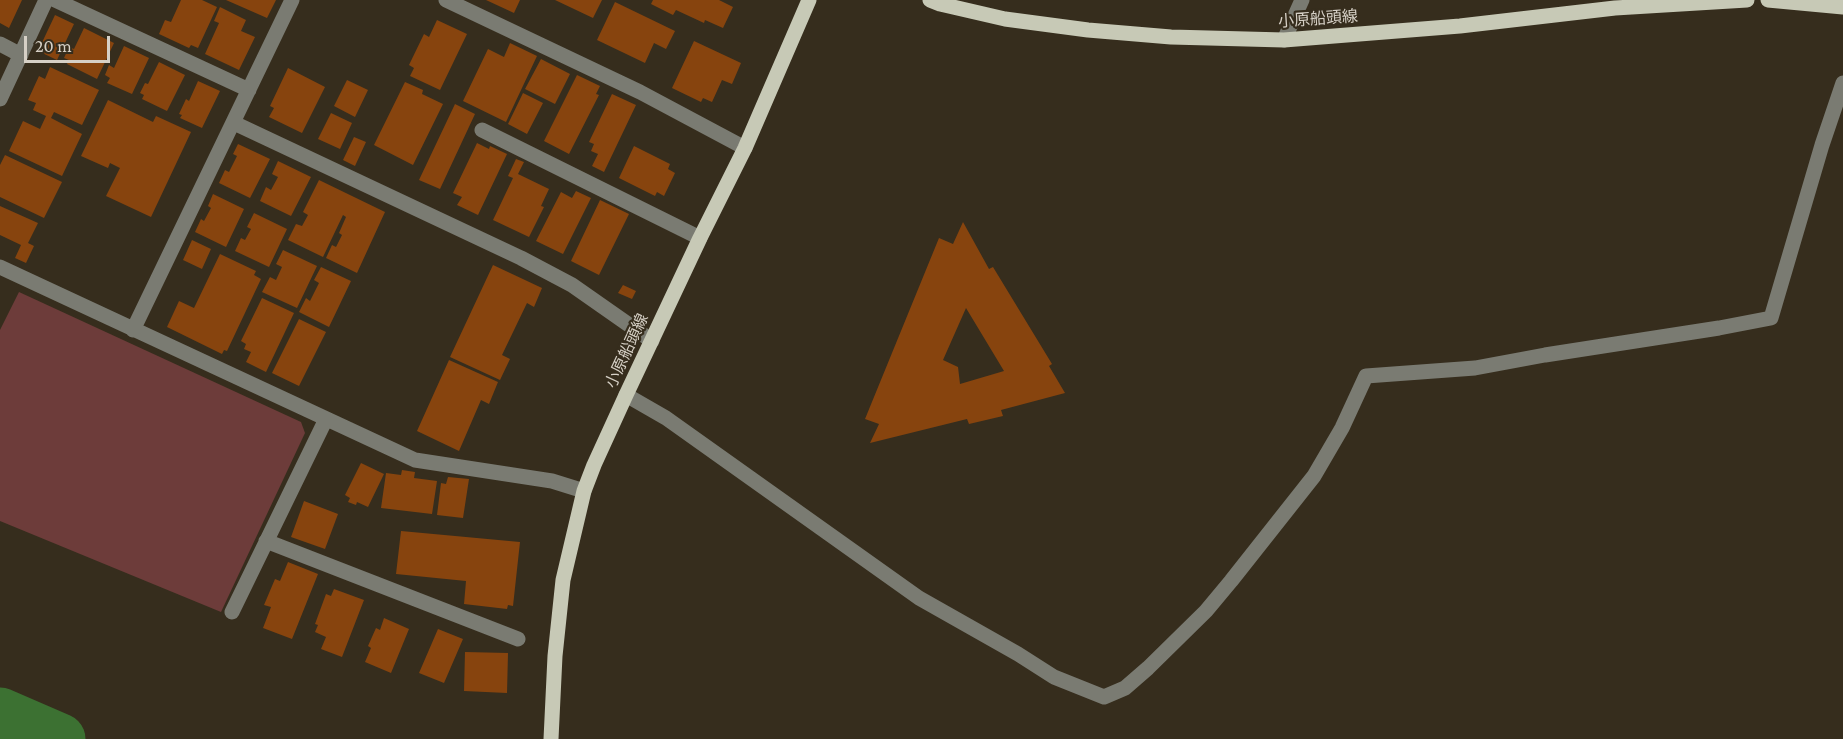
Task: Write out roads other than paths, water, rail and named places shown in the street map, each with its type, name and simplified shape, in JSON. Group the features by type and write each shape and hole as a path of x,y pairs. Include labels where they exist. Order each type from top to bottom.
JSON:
{"main road":[{"name":"小原船頭線","path":"551,739 555,657 563,580 584,491 626,394 745,148 809,0"},
{"name":"小原船頭線","path":"930,0 1005,19 1088,30 1171,37 1284,40 1460,26 1615,8 1747,0"},
{"path":"1768,0 1843,7"}],"street":[{"path":"0,99 46,0"},
{"path":"55,0 249,90"},
{"path":"133,330 292,0"},
{"path":"446,0 640,92 745,148"},
{"path":"1284,40 1302,0"},
{"path":"0,44 21,55"},
{"path":"626,394 675,424 919,598 1054,677 1104,697 1125,688 1148,668 1206,611 1231,581 1314,476 1342,428 1366,376 1475,368 1771,318 1822,145 1843,83"},
{"path":"234,123 522,258 572,285 652,341"},
{"path":"482,130 700,238"},
{"path":"2,273 133,330 415,460 552,481 584,491"},
{"path":"232,612 326,419"},
{"path":"266,541 518,639"}],"waterway":[{"path":"0,713 60,739"}]}
